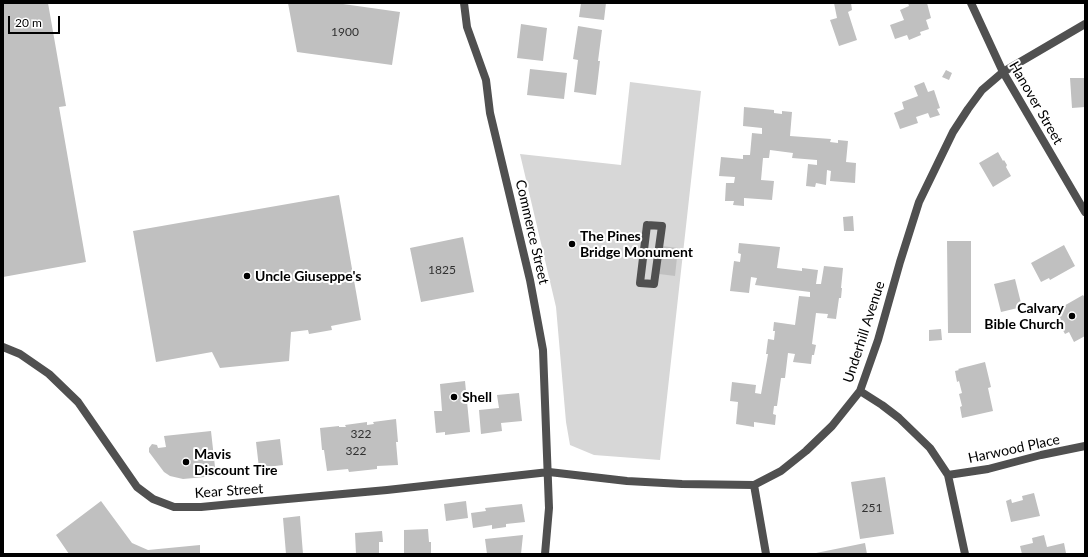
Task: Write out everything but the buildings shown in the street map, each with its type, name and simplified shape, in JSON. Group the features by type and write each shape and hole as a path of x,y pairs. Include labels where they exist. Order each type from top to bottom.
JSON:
{"street":[{"name":"Commerce Street","path":"464,3 467,27 486,80 490,113 533,293 543,350 548,472"},
{"name":"Hanover Street","path":"971,3 1002,72 1085,212"},
{"name":"Underhill Avenue","path":"548,472 627,481 682,484 754,485 781,471 806,451 832,426 860,391 878,340 919,202 953,132 964,115 982,90 1002,72 1085,24"},
{"path":"647,225 662,226 654,284 640,283 647,225"},
{"name":"Kear Street","path":"3,347 20,354 49,374 78,402 137,487 153,500 174,507 201,507 240,504 387,490 548,472"},
{"path":"860,391 882,404 899,418 930,448 948,475 965,554"},
{"name":"Harwood Place","path":"948,475 988,469 1040,455 1085,446"},
{"path":"544,554 549,508 548,472"},
{"path":"754,485 766,554"}],"shaded area":[{"path":"630,82 701,91 660,460 594,455 570,445 566,422 556,307 520,154 621,165"}],"place":[{"name":"The Pines Bridge Monument","path":"572,244"},
{"name":"Uncle Giuseppe's","path":"247,276"},
{"name":"Calvary Bible Church","path":"1072,316"},
{"name":"Shell","path":"454,397"},
{"name":"Mavis Discount Tire","path":"186,462"}]}
